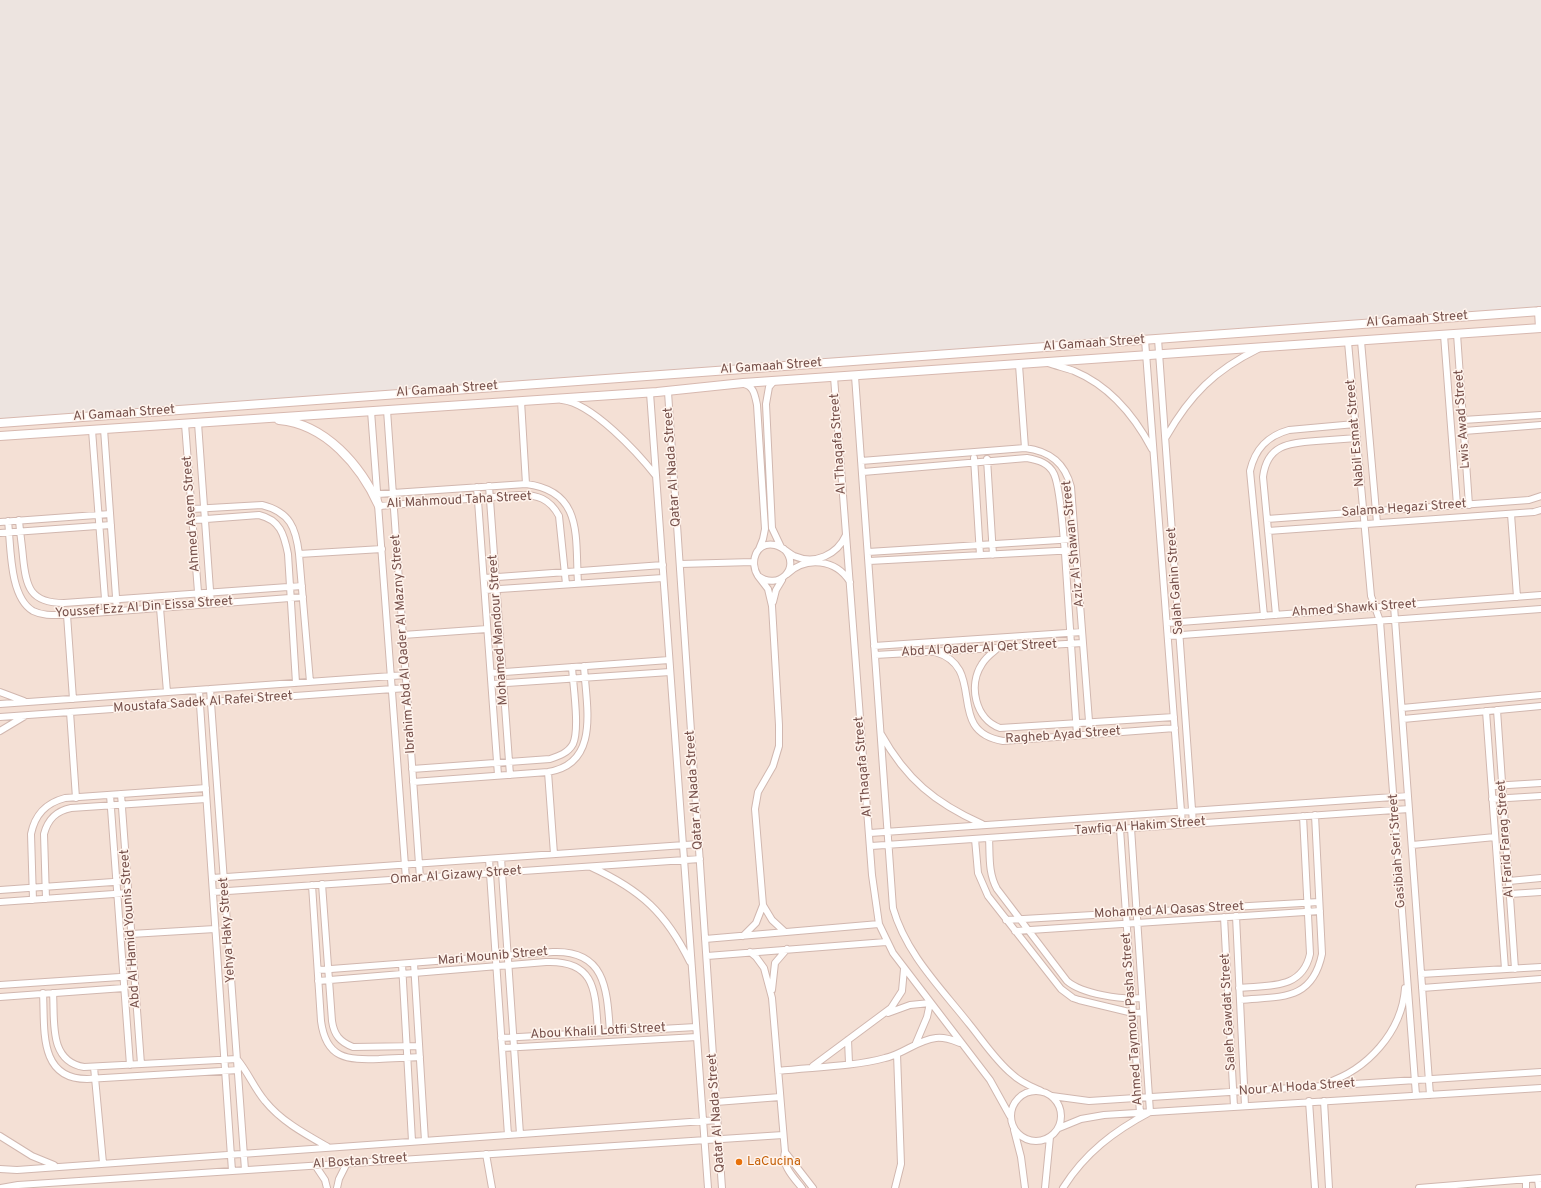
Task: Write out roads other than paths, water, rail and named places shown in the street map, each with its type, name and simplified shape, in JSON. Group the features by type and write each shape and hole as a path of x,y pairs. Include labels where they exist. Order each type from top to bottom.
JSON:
{"street":[{"path":"1540,311 1540,328"},
{"name":"Al Gamaah Street","path":"2,423 1540,311"},
{"name":"Al Gamaah Street","path":"2,436 668,392 743,383 1540,328"},
{"name":"Lwis Awad Street","path":"1457,334 1468,505"},
{"name":"Lwis Awad Street","path":"1444,335 1458,505"},
{"name":"Salah Gahin Street","path":"1158,339 1193,823"},
{"name":"Salah Gahin Street","path":"1145,340 1182,824"},
{"name":"Nabil Esmat Street","path":"1361,341 1378,523"},
{"name":"Nabil Esmat Street","path":"1348,342 1371,596 1375,608"},
{"path":"1166,437 1196,393 1215,374 1237,359 1260,348"},
{"path":"1048,363 1075,372 1100,386 1126,410 1140,426 1154,452"},
{"path":"1019,365 1025,448"},
{"path":"742,369 743,383 749,385 752,389 757,405 764,529 763,539 753,562 758,576 768,589 772,606 779,735 777,756 758,792 755,809 763,905 756,923 743,936"},
{"name":"Al Thaqafa Street","path":"856,376 893,908 901,931 913,953 1003,1066 1020,1081 1041,1091"},
{"name":"Al Thaqafa Street","path":"834,377 871,846 873,892 879,924 886,942 904,969 996,1089 1010,1116"},
{"path":"772,606 776,590 785,576 790,562 772,528 766,404 769,387 774,381"},
{"name":"Qatar Al Nada Street","path":"668,392 722,1188"},
{"name":"Qatar Al Nada Street","path":"650,393 708,1188"},
{"path":"555,399 567,400 611,428 631,446 656,477"},
{"path":"521,401 526,484"},
{"name":"Ibrahim Abd Al Qader Al Mazny Street","path":"387,410 420,878"},
{"name":"Ibrahim Abd Al Qader Al Mazny Street","path":"371,411 406,879"},
{"path":"1463,420 1541,415"},
{"path":"263,419 283,420 296,424 311,430 334,445 354,464 368,484 379,506"},
{"path":"2,423 2,436"},
{"name":"Ahmed Asem Street","path":"198,423 206,508 211,604"},
{"name":"Ahmed Asem Street","path":"185,424 199,605"},
{"path":"1264,616 1250,471 1256,452 1262,444 1279,432 1355,424"},
{"path":"1464,431 1541,425"},
{"path":"104,429 117,611"},
{"path":"92,430 106,612"},
{"path":"1276,615 1263,477 1267,461 1272,454 1282,446 1294,443 1357,438"},
{"name":"Aziz Al Shawan Street","path":"861,461 1025,448 1046,453 1055,459 1066,472 1071,487 1090,734"},
{"path":"973,452 980,556"},
{"path":"986,452 993,555"},
{"name":"Aziz Al Shawan Street","path":"863,472 1027,458 1038,460 1047,465 1054,474 1057,484 1064,540 1077,735"},
{"name":"Ali Mahmoud Taha Street","path":"378,494 526,484 547,488 565,502 571,512 574,523 578,584"},
{"name":"Mohamed Mandour Street","path":"489,486 510,775"},
{"name":"Mohamed Mandour Street","path":"477,487 498,775"},
{"name":"Ali Mahmoud Taha Street","path":"379,506 533,495 547,500 554,507 559,516 566,584"},
{"name":"Salama Hegazi Street","path":"1267,519 1529,500 1541,496"},
{"path":"192,509 251,505 272,507 282,512 289,520 298,539 300,554 310,682"},
{"path":"1442,506 1443,519"},
{"name":"Salama Hegazi Street","path":"1268,531 1511,514 1541,510"},
{"path":"0,522 110,514"},
{"path":"1511,514 1517,597"},
{"path":"193,520 259,515 274,521 284,533 291,598 296,683"},
{"name":"Youssef Ezz Al Din Eissa Street","path":"19,520 27,583 37,598 54,603 116,600 302,586"},
{"name":"Youssef Ezz Al Din Eissa Street","path":"8,521 14,576 19,595 33,610 43,614 66,615 303,597"},
{"path":"0,532 111,525"},
{"path":"759,549 770,545 782,548 800,558 819,558 836,550 846,535"},
{"path":"868,552 1075,539"},
{"path":"300,554 382,549"},
{"path":"869,561 1076,550"},
{"path":"680,564 753,562"},
{"path":"758,576 771,582 778,580 803,564 822,563 840,571 850,582"},
{"path":"484,578 663,565"},
{"path":"485,590 664,578"},
{"name":"Ahmed Shawki Street","path":"1167,624 1541,595"},
{"name":"Gasibiah Seri Street","path":"1394,606 1430,1094"},
{"path":"160,608 167,692"},
{"name":"Gasibiah Seri Street","path":"1375,608 1380,620 1416,1095"},
{"name":"Ahmed Shawki Street","path":"1168,636 1541,609"},
{"path":"66,615 73,699"},
{"path":"403,635 488,629"},
{"name":"Abd Al Qader Al Qet Street","path":"874,646 1082,632"},
{"name":"Abd Al Qader Al Qet Street","path":"875,655 1083,643"},
{"name":"Ragheb Ayad Street","path":"998,648 982,664 974,684 978,706 990,725 1008,729 1174,717"},
{"name":"Ragheb Ayad Street","path":"935,652 945,655 954,661 960,669 964,679 969,712 973,724 980,733 991,739 1003,741 1175,728"},
{"path":"491,673 670,660"},
{"path":"413,782 548,772 556,771 572,763 583,749 587,733 584,666"},
{"path":"412,769 559,757 567,752 576,737 572,667"},
{"path":"492,684 670,672"},
{"name":"Moustafa Sadek Al Rafei Street","path":"0,704 406,675"},
{"name":"Moustafa Sadek Al Rafei Street","path":"0,717 407,688"},
{"name":"Yehya Haky Street","path":"210,689 245,1170"},
{"name":"Yehya Haky Street","path":"199,690 232,1171"},
{"path":"0,692 25,702"},
{"path":"1402,708 1541,695"},
{"path":"1530,696 1531,707"},
{"path":"1402,719 1541,706"},
{"name":"Al Farid Farag Street","path":"1497,710 1515,969"},
{"name":"Al Farid Farag Street","path":"1486,711 1505,969"},
{"path":"70,712 76,798"},
{"path":"0,731 26,715"},
{"path":"880,732 891,753 905,772 922,789 940,803 983,825"},
{"path":"548,772 554,854"},
{"path":"1492,786 1541,783"},
{"path":"33,900 31,844 33,824 38,814 46,806 55,801 76,798 206,788"},
{"name":"Abd Al Hamid Younis Street","path":"121,794 141,1064"},
{"name":"Abd Al Hamid Younis Street","path":"110,795 130,1065"},
{"name":"Tawfiq Al Hakim Street","path":"870,833 1408,796"},
{"path":"1492,799 1541,796"},
{"path":"46,899 44,834 50,819 64,810 110,805 206,799"},
{"name":"Tawfiq Al Hakim Street","path":"871,846 1409,809"},
{"path":"1239,988 1290,982 1304,971 1310,954 1303,816"},
{"path":"1229,1007 1240,1003 1294,994 1305,988 1314,978 1320,967 1322,954 1315,816"},
{"name":"Ahmed Taymour Pasha Street","path":"1120,828 1140,1113"},
{"name":"Ahmed Taymour Pasha Street","path":"1131,828 1150,1112"},
{"path":"1412,845 1495,837"},
{"path":"989,838 992,881 1000,896 1067,981 1076,988 1132,999 1142,998"},
{"path":"976,839 980,881 988,896 1067,994 1079,1000 1133,1013 1143,1012"},
{"name":"Omar Al Gizawy Street","path":"212,878 699,844"},
{"path":"501,858 520,1134"},
{"path":"489,859 508,1135"},
{"name":"Omar Al Gizawy Street","path":"213,892 700,860"},
{"path":"590,867 614,878 646,899 666,921 679,940 692,966"},
{"path":"1509,881 1541,878"},
{"path":"0,890 127,881"},
{"path":"322,884 333,1030 338,1038 353,1048 419,1046"},
{"path":"312,885 322,1030 330,1047 337,1054 355,1060 420,1057"},
{"path":"1401,892 1415,892"},
{"path":"1510,894 1541,892"},
{"path":"0,902 128,893"},
{"name":"Mohamed Al Qasas Street","path":"1006,920 1319,902"},
{"path":"763,905 772,920 785,932"},
{"name":"Mohamed Al Qasas Street","path":"1015,931 1320,911"},
{"name":"Saleh Gawdat Street","path":"1236,916 1245,1106"},
{"name":"Saleh Gawdat Street","path":"1224,917 1234,1107"},
{"path":"705,939 879,924"},
{"path":"132,934 215,929"},
{"path":"707,956 886,942"},
{"path":"787,949 775,962 772,998 785,1152 783,1156 785,1165 802,1188"},
{"name":"Mari Mounib Street","path":"318,970 564,951 574,953 591,963 598,970 606,987 610,1032"},
{"path":"750,952 756,956 764,968 772,998"},
{"name":"Mari Mounib Street","path":"318,981 496,968 556,962 574,965 582,970 592,984 598,1032"},
{"path":"414,963 425,1140"},
{"path":"402,964 412,1141"},
{"path":"1421,974 1541,967"},
{"path":"811,1067 882,1015 894,1004 900,996 904,981 904,969"},
{"path":"1318,1086 1336,1080 1353,1071 1369,1059 1382,1045 1393,1028 1400,1011 1405,992 1406,972"},
{"path":"0,985 135,976"},
{"path":"1297,978 1305,988"},
{"path":"1422,988 1541,979"},
{"path":"0,996 124,988"},
{"path":"43,993 46,1041 49,1058 61,1072 69,1076 78,1079 238,1070"},
{"path":"54,993 56,1042 65,1059 77,1066 94,1067 237,1059 265,1101 278,1114 292,1126 329,1147"},
{"path":"882,1015 905,1006 930,1003 927,1017 916,1043"},
{"name":"Abou Khalil Lotfi Street","path":"501,1038 696,1027"},
{"name":"Abou Khalil Lotfi Street","path":"502,1048 697,1037"},
{"path":"778,1071 876,1060 897,1054 916,1043 938,1038 946,1038 962,1044"},
{"path":"848,1040 849,1063"},
{"path":"895,1188 901,1164 897,1054"},
{"path":"94,1067 103,1163"},
{"name":"Nour Al Hoda Street","path":"1052,1096 1089,1101 1541,1072"},
{"name":"Nour Al Hoda Street","path":"1059,1128 1092,1116 1541,1088"},
{"path":"1012,1125 1016,1132 1028,1140 1043,1140 1050,1137 1059,1128 1062,1115 1060,1108 1052,1096 1041,1091 1027,1092 1020,1096 1012,1109 1010,1116 1012,1125 1021,1157 1026,1188"},
{"path":"716,1102 780,1098"},
{"path":"1324,1101 1329,1188"},
{"path":"1309,1102 1315,1188"},
{"path":"1063,1188 1087,1155 1106,1138 1127,1124 1150,1112"},
{"name":"Al Bostan Street","path":"0,1169 57,1167 718,1120"},
{"name":"Al Bostan Street","path":"1,1188 57,1185 90,1180 783,1135"},
{"path":"0,1136 32,1156 57,1167"},
{"path":"1045,1188 1050,1137"},
{"path":"785,1152 813,1188"},
{"path":"486,1154 492,1188"},
{"path":"337,1188 339,1179 347,1163"},
{"path":"315,1165 325,1180 327,1188"},
{"path":"1419,1188 1540,1178 1540,1188"},
{"path":"86,1188 90,1180"},
{"path":"1526,1180 1526,1188"}],"place":[{"name":"LaCucina","path":"739,1162"}]}
